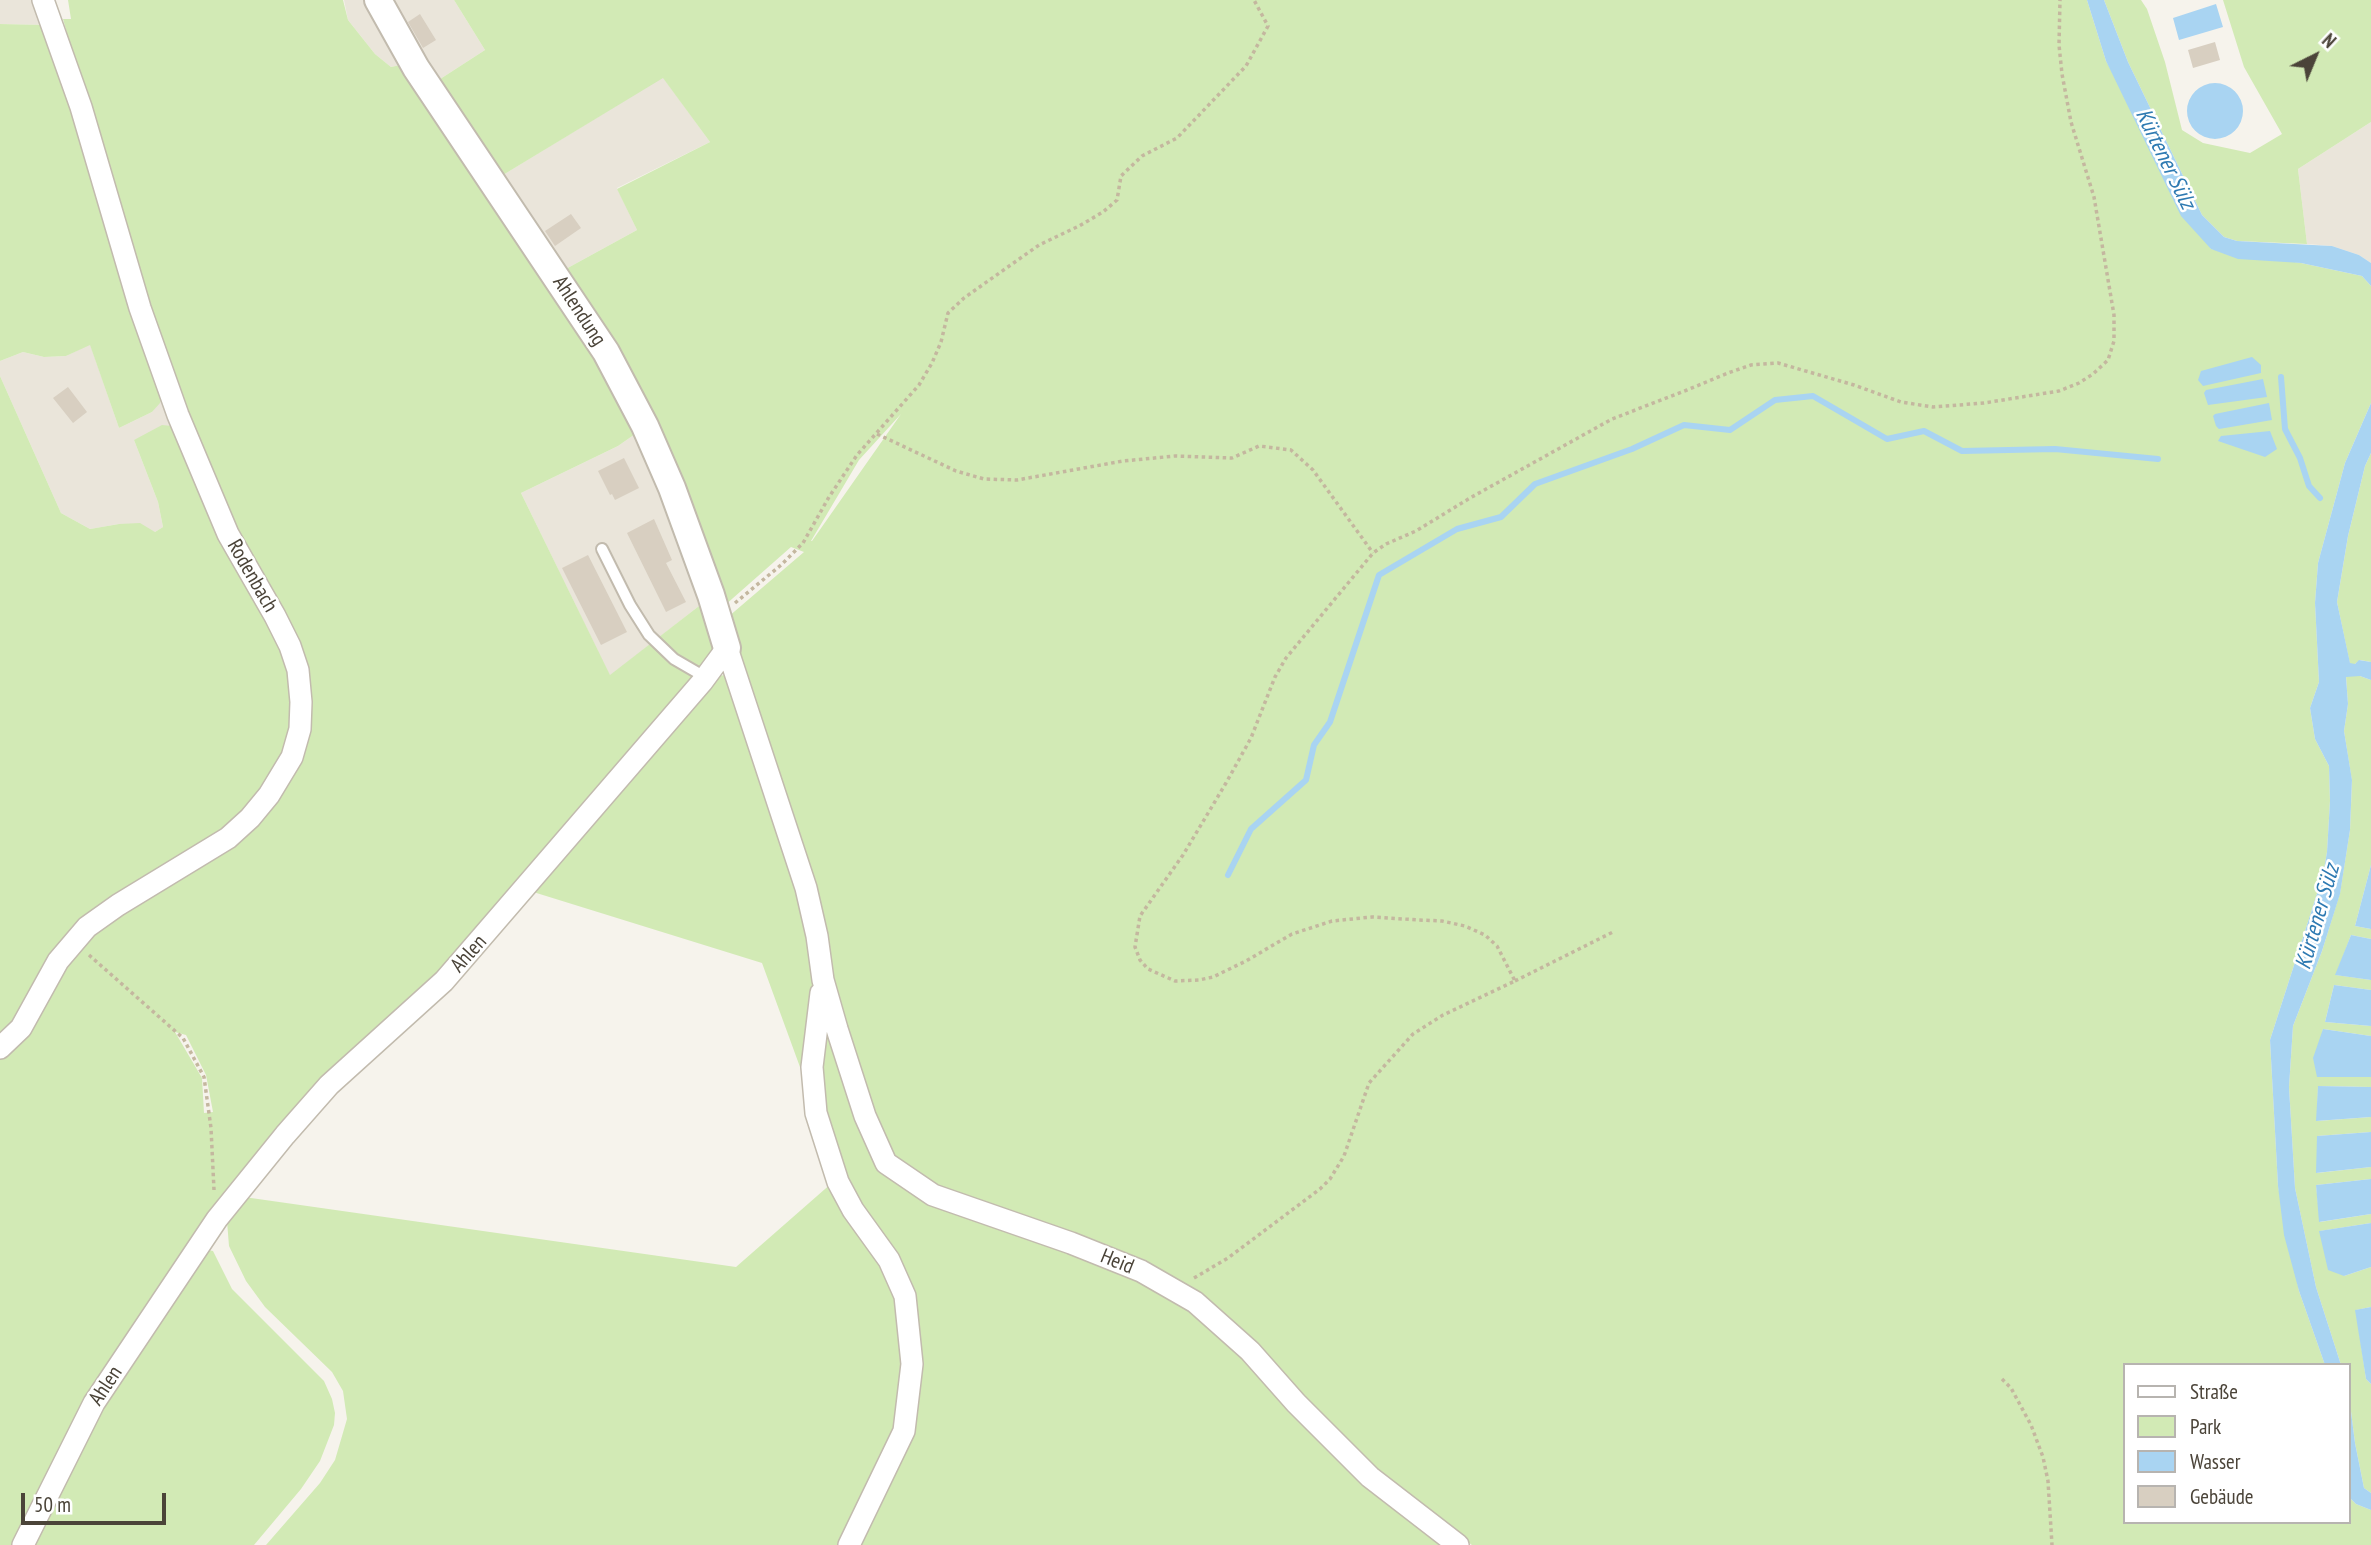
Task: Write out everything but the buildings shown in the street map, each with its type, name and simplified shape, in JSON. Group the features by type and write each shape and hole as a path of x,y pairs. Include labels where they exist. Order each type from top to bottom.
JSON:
{"street":[{"name":"Rodenbach","path":"0,1048 21,1028 58,961 87,927 228,838 250,818 270,795 292,757 300,729 302,702 298,670 290,646 228,534 178,415 140,308 81,107 43,0"},
{"name":"Ahlendung","path":"378,0 415,68 606,352 645,426 672,488 727,648"},
{"name":"Ahlen","path":"23,1545 94,1403 217,1219 329,1085 444,981 727,648"},
{"path":"727,648 806,888 815,924 823,980 812,1068 816,1113 838,1182 853,1210 889,1260 905,1296 912,1364 904,1431 849,1545"},
{"name":"Heid","path":"823,980 865,1116 886,1163 933,1195 1071,1243 1141,1271 1195,1302 1250,1351 1296,1403 1370,1477 1458,1545"}],"lane":[{"path":"602,549 630,605 649,635 674,659 705,677"}],"path":[{"path":"718,617 781,565 803,543 842,475 919,385 941,342 948,313 964,298 1040,245 1103,212 1117,200 1121,176 1142,156 1177,138 1245,66 1268,26 1254,0"},
{"path":"1515,981 1497,946 1485,935 1465,926 1443,921 1372,917 1332,921 1292,934 1213,977 1199,980 1175,981 1158,975 1140,960 1135,947 1140,916 1183,855 1226,783 1251,738 1275,677 1286,657 1373,553 1386,544 1416,531 1612,419 1751,365 1778,363 1901,402 1933,407 1984,403 2049,393 2080,383 2108,360 2114,341 2113,314 2094,197 2071,122 2062,75 2059,45 2060,0"},
{"path":"877,435 956,471 984,479 1017,480 1123,461 1175,456 1232,458 1259,446 1291,450 1313,470 1373,553"},
{"path":"1176,1290 1228,1258 1330,1179 1344,1156 1369,1083 1413,1034 1443,1015 1613,932"},
{"path":"75,942 183,1038 204,1077 211,1128 217,1219"},
{"path":"2002,1379 2011,1388 2031,1425 2043,1457 2048,1482 2052,1545"}],"shaded area":[{"path":"0,0 39,0 46,25 0,24"},
{"path":"344,0 370,0 405,64 391,67 375,54 348,20"},
{"path":"386,0 454,0 485,50 434,83"},
{"path":"663,77 710,142 617,188 637,230 564,270 498,178"},
{"path":"2371,122 2371,263 2359,255 2332,246 2307,244 2298,169"},
{"path":"90,344 119,428 152,412 162,396 178,431 134,440 158,502 163,527 155,532 119,524 90,529 61,513 0,376 0,361 23,352 44,357 66,356"},
{"path":"638,432 708,606 699,606 610,676 521,493 618,446"}],"green space":[{"path":"68,0 343,0 348,20 375,54 391,67 405,64 549,280 638,432 618,446 521,493 610,675 699,606 708,606 715,648 698,677 442,976 281,1129 14,1545 0,1545 0,1054 68,959 93,932 230,844 307,712 190,428 113,198 63,19 71,19","holes":["175,1032 186,1035 206,1075 213,1112 204,1113 202,1078"]},
{"path":"454,0 2087,0 2106,61 2211,249 2362,276 2371,286 2371,403 2345,463 2318,563 2315,603 2319,682 2310,708 2315,739 2329,766 2327,852 2323,875 2270,1040 2278,1186 2299,1291 2324,1363 2122,1363 2122,1524 2350,1524 2350,1498 2356,1504 2371,1510 2371,1545 1472,1545 1389,1483 1199,1299 935,1192 890,1159 870,1114 728,617 804,552 791,547 724,606 564,270 637,230 617,189 710,142 663,78 498,178 434,83 485,50","holes":["901,414 812,541 859,460"]},
{"path":"2104,0 2141,0 2147,9 2165,62 2182,130 2203,143 2250,153 2282,134 2244,67 2223,0 2371,0 2371,122 2298,169 2307,244 2237,241 2224,237 2202,215 2128,62"},
{"path":"0,24 46,25 162,396 152,412 119,428 90,345 66,356 44,357 23,352 0,361"},
{"path":"0,376 61,513 90,529 140,523 155,532 163,527 158,502 134,440 162,425 172,426 283,644 296,718 277,771 231,827 114,900 0,1039"},
{"path":"2371,453 2371,662 2360,660 2350,664 2337,602 2348,536 2365,466"},
{"path":"725,675 797,889 814,970 808,1089 762,963 530,891 718,676"},
{"path":"2346,676 2360,676 2371,680 2371,865 2355,926 2371,929 2371,939 2351,935 2336,975 2371,980 2371,990 2334,985 2325,1022 2371,1026 2371,1036 2323,1029 2317,1077 2371,1077 2371,1087 2318,1086 2317,1121 2371,1117 2371,1132 2317,1136 2317,1173 2371,1167 2371,1179 2316,1185 2320,1222 2371,1214 2371,1223 2320,1231 2344,1276 2371,1267 2371,1307 2356,1310 2366,1379 2371,1384 2371,1493 2364,1488 2355,1443 2350,1404 2350,1363 2340,1363 2316,1287 2295,1188 2289,1087 2293,1026 2322,951 2340,893 2350,830 2352,781 2344,731 2348,704"},
{"path":"824,1034 832,1035 883,1167 1167,1290 1190,1307 1446,1545 859,1545 910,1441 911,1294 845,1183 818,1089"},
{"path":"833,1182 901,1296 909,1363 901,1433 846,1545 266,1545 320,1483 335,1460 347,1419 343,1391 332,1372 265,1307 246,1281 229,1246 227,1221 244,1197 736,1267"},
{"path":"208,1250 213,1251 232,1289 324,1381 335,1413 334,1425 320,1461 301,1489 254,1545 28,1545 101,1406"}],"water":[{"name":"Kürtener Sülz","path":"2087,0 2104,0 2128,62 2202,215 2224,237 2237,241 2332,246 2359,255 2371,263 2371,286 2362,276 2301,263 2238,259 2211,249 2181,216 2106,61"},
{"path":"2216,4 2223,27 2179,40 2173,18"},
{"path":"2215,83 2235,91 2243,111 2235,131 2215,139 2195,131 2187,111 2195,91"},
{"path":"2252,357 2261,365 2261,373 2203,386 2198,380 2201,371"},
{"path":"2263,379 2267,397 2208,405 2204,393 2206,390"},
{"path":"2269,403 2272,420 2219,429 2216,426 2213,416 2215,414"},
{"name":"Kürtener Sülz","path":"2371,403 2371,453 2365,466 2348,536 2337,602 2350,663 2355,664 2359,660 2371,662 2371,680 2360,676 2346,677 2348,704 2344,731 2352,780 2350,830 2340,894 2322,951 2293,1026 2289,1087 2295,1188 2316,1287 2340,1363 2324,1363 2299,1291 2284,1235 2278,1186 2270,1040 2323,875 2327,852 2329,766 2315,739 2310,708 2319,682 2315,603 2318,563 2345,463"},
{"path":"2270,431 2277,449 2265,457 2218,441 2221,436"},
{"path":"2371,865 2371,929 2355,926"},
{"path":"2351,935 2371,939 2371,980 2335,975"},
{"path":"2334,985 2371,990 2371,1026 2325,1022"},
{"path":"2323,1029 2371,1036 2371,1077 2317,1077 2313,1058"},
{"path":"2318,1086 2371,1087 2371,1117 2316,1121"},
{"path":"2371,1132 2371,1167 2316,1173 2317,1136"},
{"path":"2371,1179 2371,1214 2319,1222 2316,1185"},
{"path":"2371,1223 2371,1267 2344,1276 2328,1270 2319,1231"},
{"path":"2371,1307 2371,1384 2366,1379 2355,1310"},
{"path":"2350,1404 2364,1488 2371,1493 2371,1510 2356,1504 2350,1498"}],"waterway":[{"path":"2281,377 2285,429 2300,458 2309,486 2320,498"},
{"path":"1228,875 1251,829 1306,780 1314,745 1330,722 1379,575 1457,529 1501,517 1535,484 1632,449 1684,425 1730,430 1775,400 1813,396 1887,439 1924,431 1962,451 2055,449 2158,459"}]}
